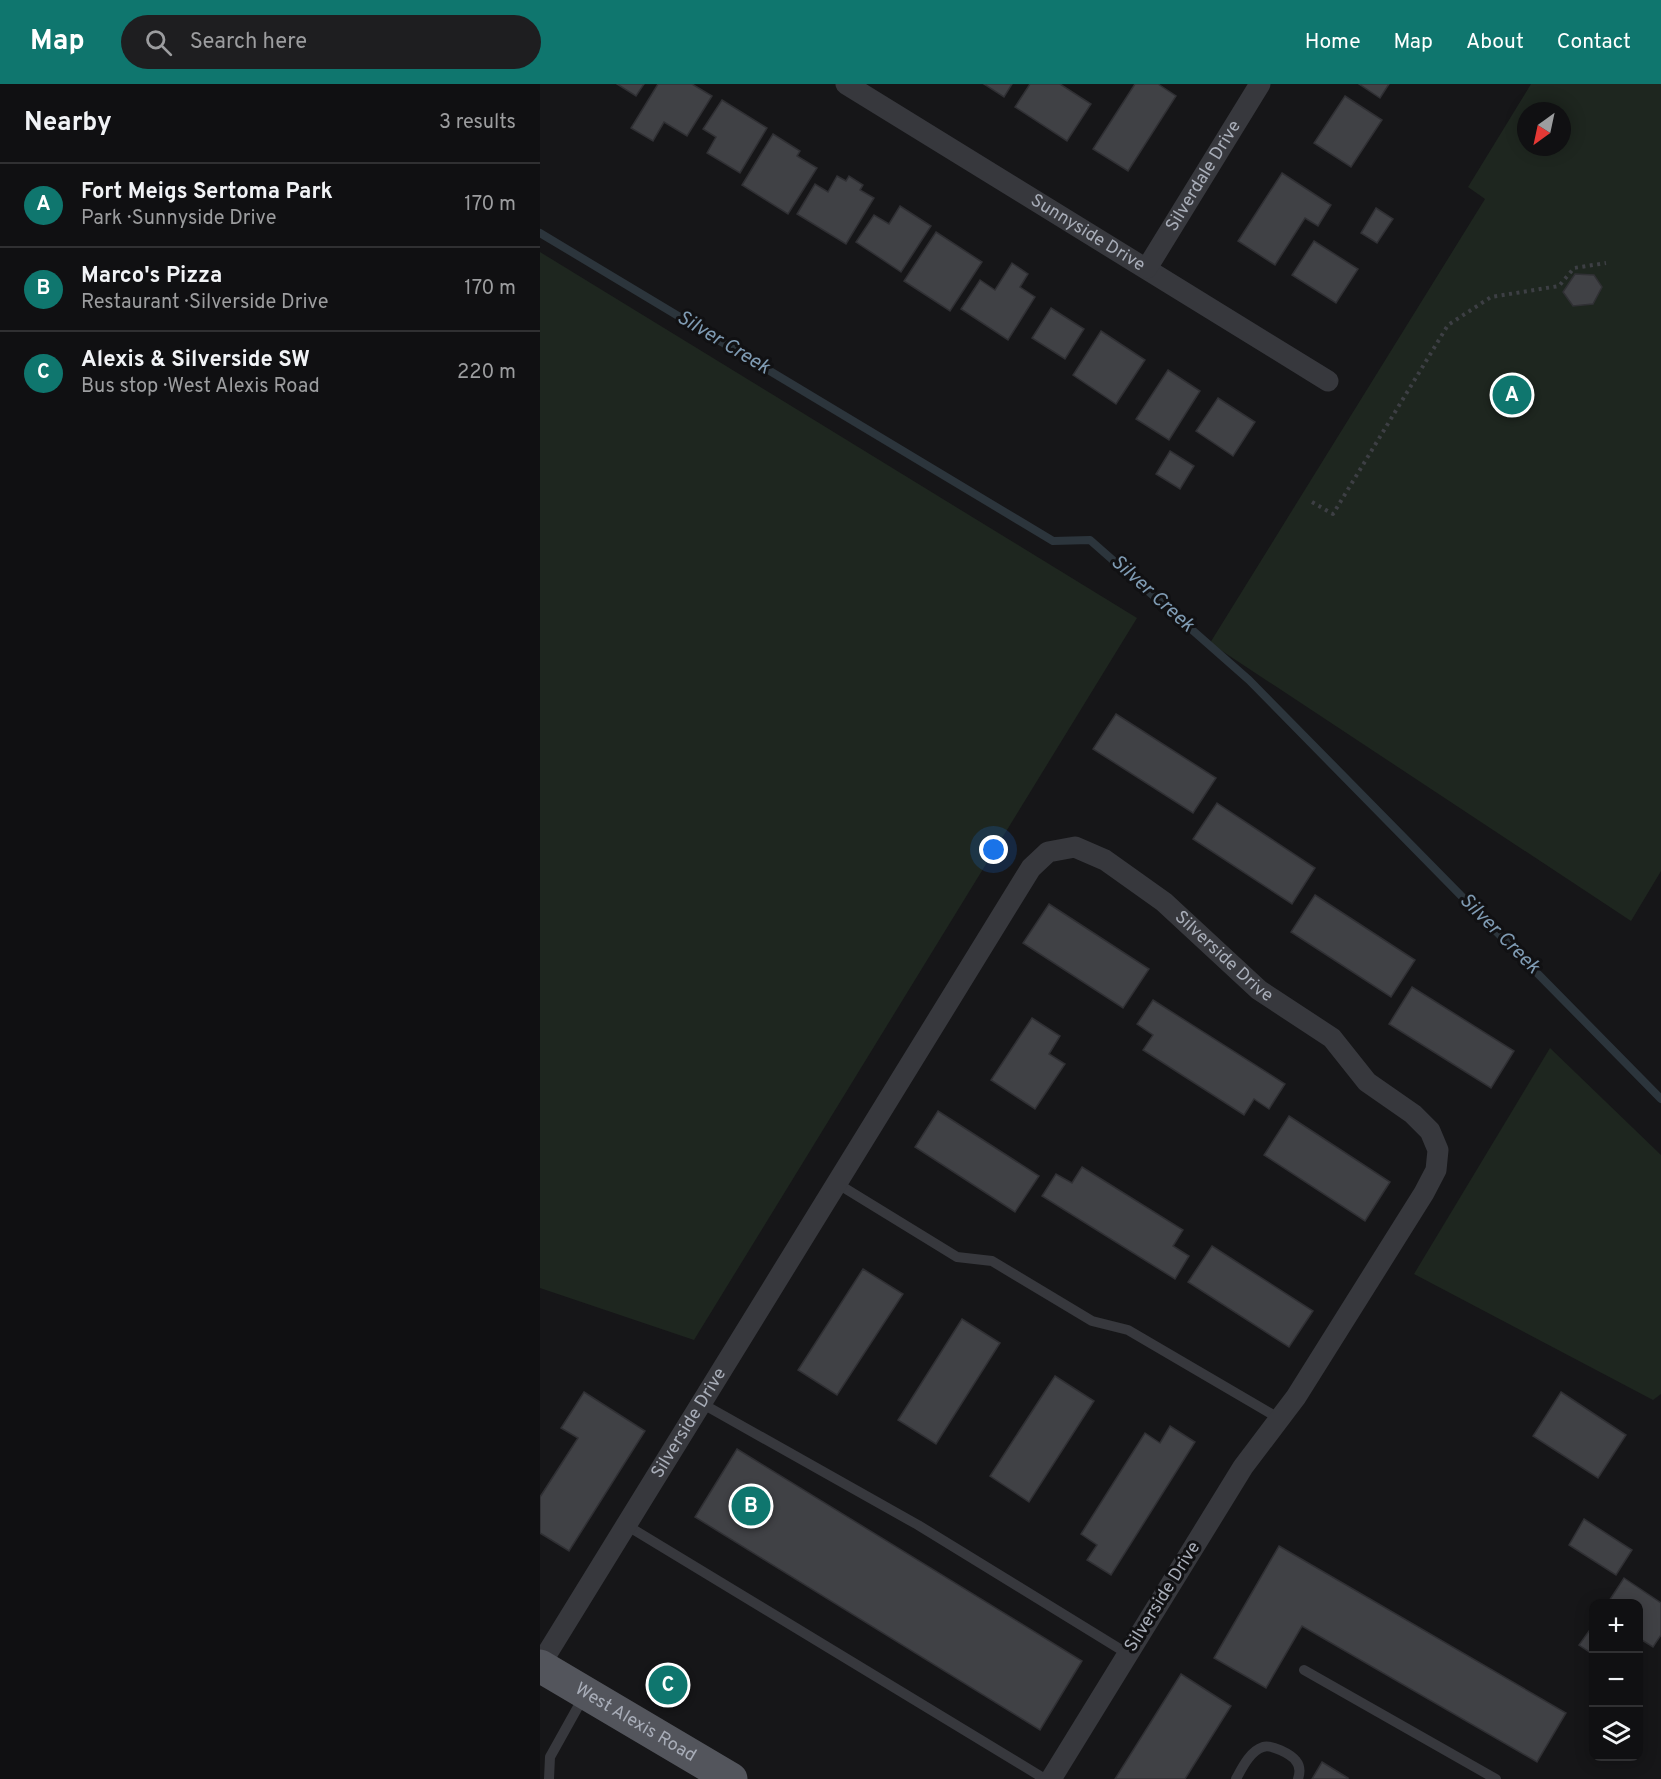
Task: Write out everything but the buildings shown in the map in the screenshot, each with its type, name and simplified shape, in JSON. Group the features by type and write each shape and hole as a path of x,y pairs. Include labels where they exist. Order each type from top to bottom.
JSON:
{"main road":[{"name":"West Alexis Road","path":"540,1666 731,1779"}],"street":[{"name":"Sunnyside Drive","path":"846,84 1328,381"},
{"name":"Silverdale Drive","path":"1147,268 1260,84"},
{"name":"Silverside Drive","path":"540,1666 1031,868 1048,852 1075,848 1104,860 1164,902 1259,990 1332,1038 1367,1082 1413,1114 1430,1131 1438,1150 1436,1170 1424,1193 1296,1397 1243,1467 1051,1779"}],"lane":[{"path":"838,1184 957,1257 992,1261 1092,1321 1128,1330 1280,1419"},
{"path":"701,1403 918,1525 1128,1654"},
{"path":"626,1525 1045,1779"},
{"path":"1304,1670 1496,1779"},
{"path":"549,1779 550,1757 586,1693"},
{"path":"1236,1779 1249,1757 1262,1747 1271,1746 1296,1761 1300,1771 1298,1779"}],"path":[{"path":"1312,502 1333,514 1448,326 1491,297 1559,286 1574,268 1606,263"}],"shaded area":[{"path":"1531,84 1661,84 1661,871 1631,921 1210,643 1485,199 1468,187 1517,107 1517,156 1571,156 1571,102 1520,102"},
{"path":"540,252 1137,618 694,1340 540,1288"},
{"path":"1550,1048 1661,1155 1661,1394 1653,1400 1414,1274"}],"waterway":[{"name":"Silver Creek","path":"540,233 1053,541 1090,540 1249,680 1661,1099"}],"place":[{"name":"Fort Meigs Sertoma Park","path":"1512,395"},
{"name":"Marco's Pizza","path":"751,1506"},
{"name":"Alexis & Silverside SW","path":"668,1685"}]}
